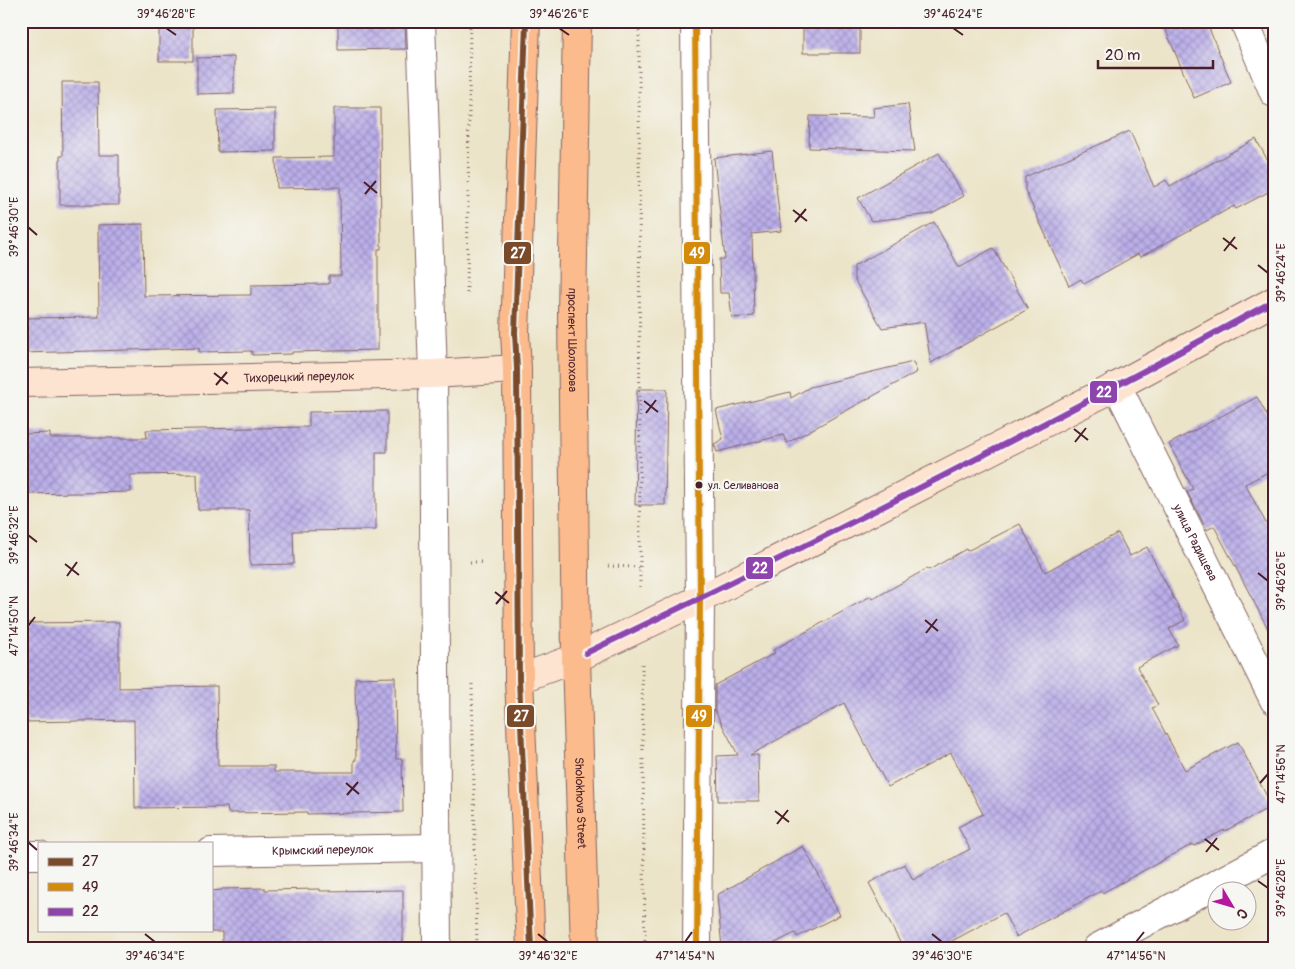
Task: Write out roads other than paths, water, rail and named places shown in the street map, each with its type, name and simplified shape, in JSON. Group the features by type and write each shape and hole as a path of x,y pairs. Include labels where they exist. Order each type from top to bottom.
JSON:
{"main road":[{"path":"526,21 515,313 519,679 531,948"},
{"name":"проспект Шолохова","path":"576,658 572,314 577,21"},
{"name":"Sholokhova Street","path":"576,658 585,948"}],"street":[{"path":"421,21 433,374 437,948"},
{"path":"695,21 700,599 697,948"},
{"path":"1244,21 1274,93"},
{"path":"519,679 576,658 700,599 1117,386 1274,301"},
{"name":"Тихорецкий переулок","path":"21,383 433,374 517,370"},
{"name":"улица Радищева","path":"1117,386 1274,700"},
{"name":"Крымский переулок","path":"212,852 436,848"},
{"path":"1097,948 1274,853"},
{"path":"21,855 38,855"}],"place":[{"name":"ул. Селиванова","path":"699,485"}]}
